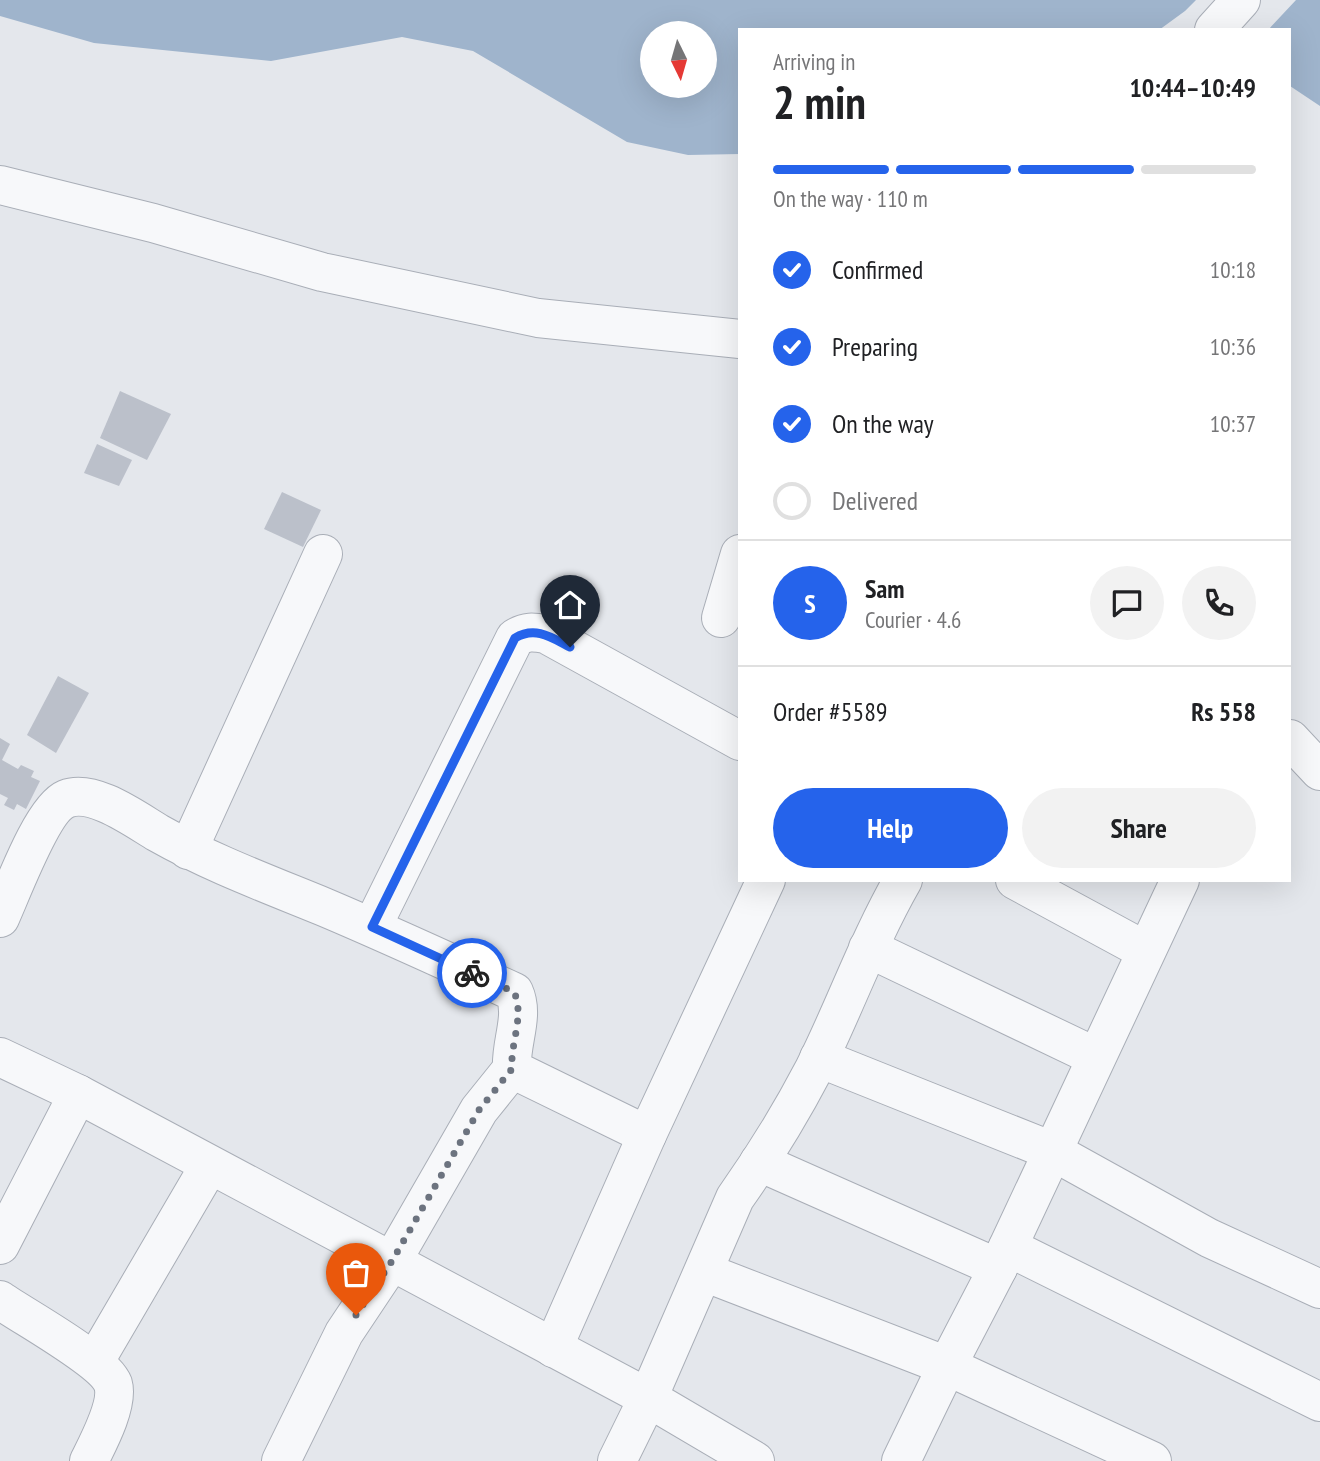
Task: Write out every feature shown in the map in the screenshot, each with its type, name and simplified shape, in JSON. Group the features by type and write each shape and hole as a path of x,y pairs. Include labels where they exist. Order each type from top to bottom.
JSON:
{"street":[{"path":"1216,28 1241,0"},
{"path":"0,185 153,223 321,272 524,315 738,339"},
{"path":"188,850 323,554"},
{"path":"721,618 738,561"},
{"path":"372,927 515,638 523,633 546,634 738,740"},
{"path":"1291,741 1320,771"},
{"path":"0,918 43,825 56,805 69,798 86,796 109,805 188,850 372,927 514,992 518,1001 518,1017 511,1054 512,1069 479,1110 392,1261 344,1333 281,1461"},
{"path":"553,1348 647,1135 765,882"},
{"path":"617,1461 649,1398 735,1198 759,1163 819,1058 868,948 902,882"},
{"path":"1019,882 1146,951"},
{"path":"901,1461 1003,1257 1179,882"},
{"path":"868,948 1096,1057"},
{"path":"0,1057 78,1094 649,1398 755,1461"},
{"path":"819,1058 1052,1151 1209,1238 1320,1289"},
{"path":"512,1069 647,1135"},
{"path":"0,1245 78,1094"},
{"path":"759,1163 1003,1257 1320,1402"},
{"path":"95,1361 209,1166"},
{"path":"704,1272 947,1366 1152,1461"},
{"path":"0,1300 95,1361 113,1383 114,1399 102,1436 89,1461"}],"water":[{"path":"0,0 1196,0 1162,28 738,28 738,154 688,155 627,142 473,51 402,37 271,61 94,43 0,16"},
{"path":"1296,0 1320,0 1320,106 1291,87 1291,28 1270,28"}],"building":[{"path":"120,391 171,414 147,460 100,438"},
{"path":"97,444 132,460 119,486 84,473"},
{"path":"282,492 321,510 303,547 264,529"},
{"path":"58,676 89,693 56,753 27,735"},
{"path":"0,738 10,744 2,760 18,769 21,765 34,771 31,777 40,781 26,809 17,804 14,810 4,805 8,798 0,794"}],"way so far":[{"path":"356,1315 392,1261 479,1110 512,1069 511,1054 518,1001 514,992 472,973"}],"route":[{"path":"472,973 372,927 515,638 523,633 546,634 570,647"}]}
